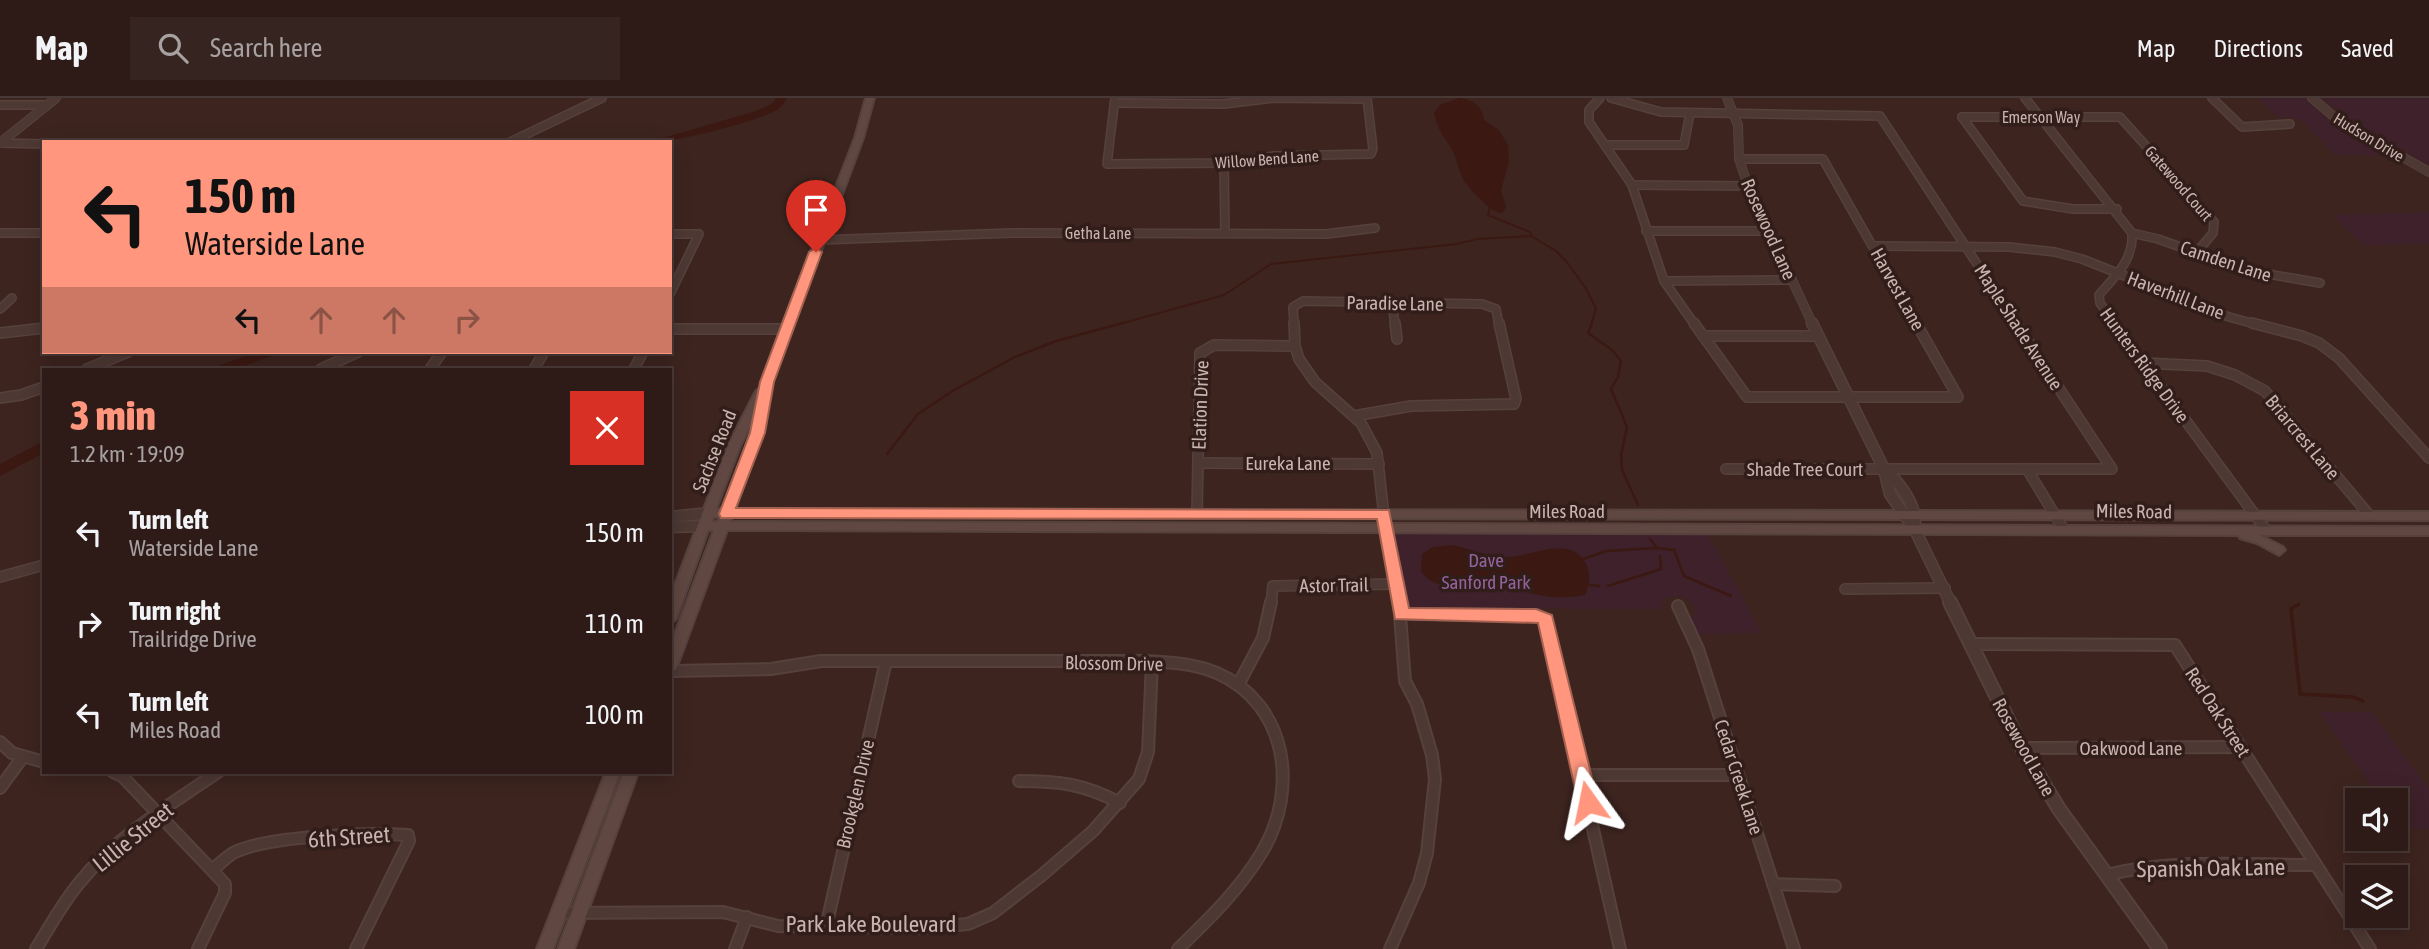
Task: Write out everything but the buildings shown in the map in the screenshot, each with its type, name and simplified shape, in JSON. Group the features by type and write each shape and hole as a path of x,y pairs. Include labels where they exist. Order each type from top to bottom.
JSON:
{"main road":[{"name":"Sachse Road","path":"672,611 734,446 767,382 859,137 870,98"},
{"name":"Sachse Road","path":"672,661 757,433 767,382"},
{"name":"Miles Road","path":"709,513 724,520 1061,528 2429,531"},
{"name":"Miles Road","path":"704,526 724,520 1063,513 2429,516"},
{"path":"1061,528 1063,513"},
{"path":"1604,513 1609,530"},
{"path":"2212,531 2249,536 2279,550"},
{"path":"545,949 612,774"},
{"path":"566,949 630,774"}],"street":[{"path":"0,143 56,98"},
{"path":"514,140 602,98"},
{"path":"1115,100 1224,104 1274,98 1367,98"},
{"name":"Willow Bend Lane","path":"1115,100 1108,164 1224,163 1274,156 1371,154 1367,98"},
{"path":"1600,98 1589,110 1588,122 1632,185 1664,281 1747,397 1847,398"},
{"path":"1611,98 1661,112 1735,113"},
{"name":"Rosewood Lane","path":"1727,98 1738,125 1738,159 1748,186 1847,398 1884,469 1898,481 1915,514 1915,530"},
{"path":"2025,98 2116,209 2132,233"},
{"path":"2212,98 2242,127 2290,124"},
{"name":"Hudson Drive","path":"2312,98 2339,121 2429,170"},
{"name":"Hudson Drive","path":"2318,98 2349,123 2429,170"},
{"path":"0,105 47,105"},
{"path":"1605,145 1684,145 1690,113"},
{"name":"Maple Shade Avenue","path":"1735,113 1880,116 2112,469 1884,469"},
{"name":"Emerson Way","path":"2116,209 2073,209 2023,201 1962,117 2120,117"},
{"name":"Gatewood Court","path":"2120,117 2214,222 2213,233 2196,253"},
{"path":"0,143 42,144"},
{"name":"Harvest Lane","path":"1738,159 1823,159 1958,397 1847,398"},
{"path":"1224,163 1225,233"},
{"path":"1632,185 1748,186"},
{"name":"Getha Lane","path":"820,240 1012,233 1326,234 1375,228"},
{"path":"1646,231 1770,231"},
{"path":"0,233 42,233"},
{"name":"Camden Lane","path":"2132,233 2245,270 2320,284"},
{"name":"Hunters Ridge Drive","path":"2132,233 2132,253 2099,295 2100,303 2266,530"},
{"path":"672,234 699,234 672,290"},
{"name":"Haverhill Lane","path":"1874,246 2025,248 2055,252 2116,272 2226,316 2302,336 2332,351 2429,458"},
{"path":"1664,281 1792,280"},
{"path":"0,310 12,298"},
{"name":"Paradise Lane","path":"1295,346 1293,307 1296,303 1482,304 1493,307 1497,312 1516,399 1514,404 1402,406 1380,408 1354,416"},
{"path":"1392,303 1396,339"},
{"path":"0,332 42,328"},
{"path":"672,329 786,329"},
{"path":"1703,336 1819,336"},
{"name":"Elation Drive","path":"1198,513 1202,350 1214,345 1295,346"},
{"path":"1295,346 1299,359 1315,382 1354,416 1371,438 1378,464 1385,529 1401,614 1405,681 1417,704 1428,737 1435,779 1427,853 1419,883 1390,949"},
{"path":"89,368 123,354"},
{"path":"323,368 354,354"},
{"name":"Briarcrest Lane","path":"2143,363 2216,366 2244,377 2265,391 2370,516"},
{"path":"0,398 42,388"},
{"name":"Eureka Lane","path":"1198,463 1378,464"},
{"name":"Shade Tree Court","path":"1726,469 1884,469"},
{"name":"Rosewood Lane","path":"1884,469 1884,481 1901,514 1915,530 1945,588 2022,748 2059,809 2161,949"},
{"path":"2028,469 2064,530"},
{"path":"672,517 709,513"},
{"path":"672,527 704,526"},
{"path":"0,577 42,566"},
{"name":"Astor Trail","path":"1238,685 1262,648 1271,614 1273,586 1395,584"},
{"path":"1845,589 1945,588"},
{"name":"Cedar Creek Lane","path":"1678,606 1698,649 1794,949"},
{"path":"1401,614 1536,615 1546,620 1550,628 1620,949"},
{"name":"Red Oak Street","path":"1972,644 2175,645 2370,949"},
{"name":"Brookglen Drive","path":"825,927 886,661"},
{"name":"Blossom Drive","path":"672,671 771,669 805,662 1153,663 1210,670 1238,685 1257,701 1270,719 1285,764 1286,793 1275,826 1254,866 1228,901 1178,949"},
{"name":"Park Lake Boulevard","path":"559,913 723,912 778,926 922,928 968,924 993,913 1042,875 1093,831 1139,779 1148,752 1153,663"},
{"path":"0,742 12,753 42,762"},
{"name":"Oakwood Lane","path":"2022,748 2240,747"},
{"path":"0,788 23,758"},
{"path":"118,774 214,869 225,884 225,894 198,949"},
{"name":"Lillie Street","path":"36,949 85,875 125,837 215,774"},
{"path":"1582,775 1738,775"},
{"path":"1019,781 1072,781 1091,787 1120,803"},
{"name":"6th Street","path":"214,869 233,853 255,845 375,832 408,835 409,841 356,949"},
{"name":"Spanish Oak Lane","path":"2106,875 2144,866 2169,864 2316,865"},
{"path":"1773,884 1835,886"},
{"path":"735,949 747,917"}],"green space":[{"path":"2257,98 2305,98 2326,117 2388,156 2335,155 2303,122 2294,118 2278,117"},
{"path":"2323,98 2429,98 2429,165 2361,126"},
{"path":"2429,212 2429,244 2364,245 2332,215"},
{"name":"Dave Sanford Park","path":"1393,533 1707,533 1762,633 1696,634 1690,619 1695,615 1695,608 1689,601 1677,596 1663,600 1662,609 1409,608"},
{"path":"2319,712 2372,712 2429,789 2429,829 2408,829 2408,788 2373,788"}],"shaded area":[{"path":"1459,98 1476,104 1484,120 1499,130 1508,145 1509,162 1501,190 1506,207 1502,214 1487,205 1465,182 1437,123 1434,113 1440,105"},
{"path":"1453,545 1500,557 1550,549 1571,550 1586,564 1588,587 1585,595 1555,597 1488,580 1476,579 1444,585 1430,581 1421,571 1422,554 1433,547"}],"waterway":[{"path":"662,140 760,113 776,106 782,98"},
{"path":"1116,325 1224,295 1271,264 1457,244 1477,239 1532,236 1530,232 1488,215 1490,206"},
{"path":"1533,237 1556,251 1585,287 1596,308 1591,325"},
{"path":"887,454 918,414 954,390 1015,357 1056,341 1123,323"},
{"path":"1592,323 1588,333 1612,350 1621,361 1618,377 1611,389 1627,427 1621,455 1622,470 1638,505"},
{"path":"226,368 264,354"},
{"path":"0,471 42,447"},
{"path":"1650,539 1657,548"},
{"path":"1583,559 1606,551 1657,548"},
{"path":"1657,548 1674,550 1684,576 1731,596"},
{"path":"1608,586 1661,569 1660,556"},
{"path":"1590,585 1599,586"},
{"path":"2299,604 2291,609 2300,694 2353,697 2363,701"}],"route":[{"path":"816,252 767,382 757,433 726,514 1384,514 1401,614 1536,615 1546,620 1588,802"}]}
